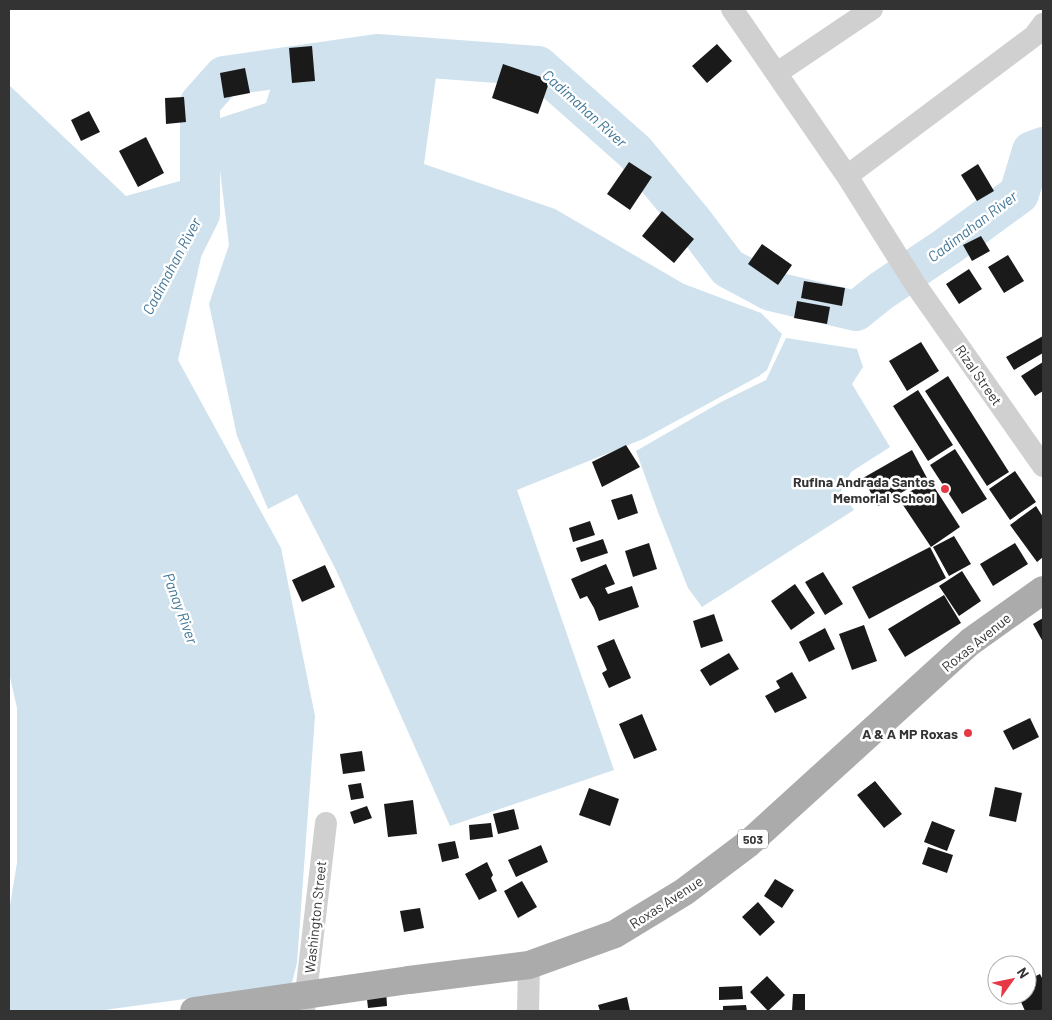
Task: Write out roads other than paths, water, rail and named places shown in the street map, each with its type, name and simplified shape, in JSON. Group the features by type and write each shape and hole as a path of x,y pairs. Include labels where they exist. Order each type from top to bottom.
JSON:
{"main road":[{"name":"Roxas Avenue","path":"194,1011 529,965 615,934 684,892 748,843 970,642 1043,590"}],"street":[{"name":"Rizal Street","path":"732,9 847,176 915,284 1043,466"},
{"path":"777,73 872,9"},
{"path":"847,176 1034,36 1043,24"},
{"name":"Washington Street","path":"304,1011 326,823"},
{"path":"528,1011 529,965"}],"water":[{"path":"386,54 439,55 424,164 555,209 684,284 761,313 782,334 767,370 759,376 643,439 517,490 614,770 450,826 336,570 297,494 268,509 237,436 209,304 229,245 214,120 266,103 274,78 291,66 317,61"},
{"name":"Panay River","path":"9,85 126,196 187,179 213,204 178,360 281,548 315,716 297,963 285,1011 9,1011 9,911 17,863 17,708 9,673"},
{"path":"786,338 857,349 863,367 852,384 890,447 851,472 841,491 854,510 702,607 688,588 636,451 721,402 766,380"}],"waterway":[{"name":"Cadimahan River","path":"185,244 200,214 200,103 224,76 377,54 538,66 635,152 694,223 728,268 771,291 856,311 881,291 948,246 1019,194 1032,151 1043,147"}],"place":[{"name":"Rufina Andrada Santos Memorial School","path":"945,489"},
{"name":"A & A MP Roxas","path":"968,733"}]}
